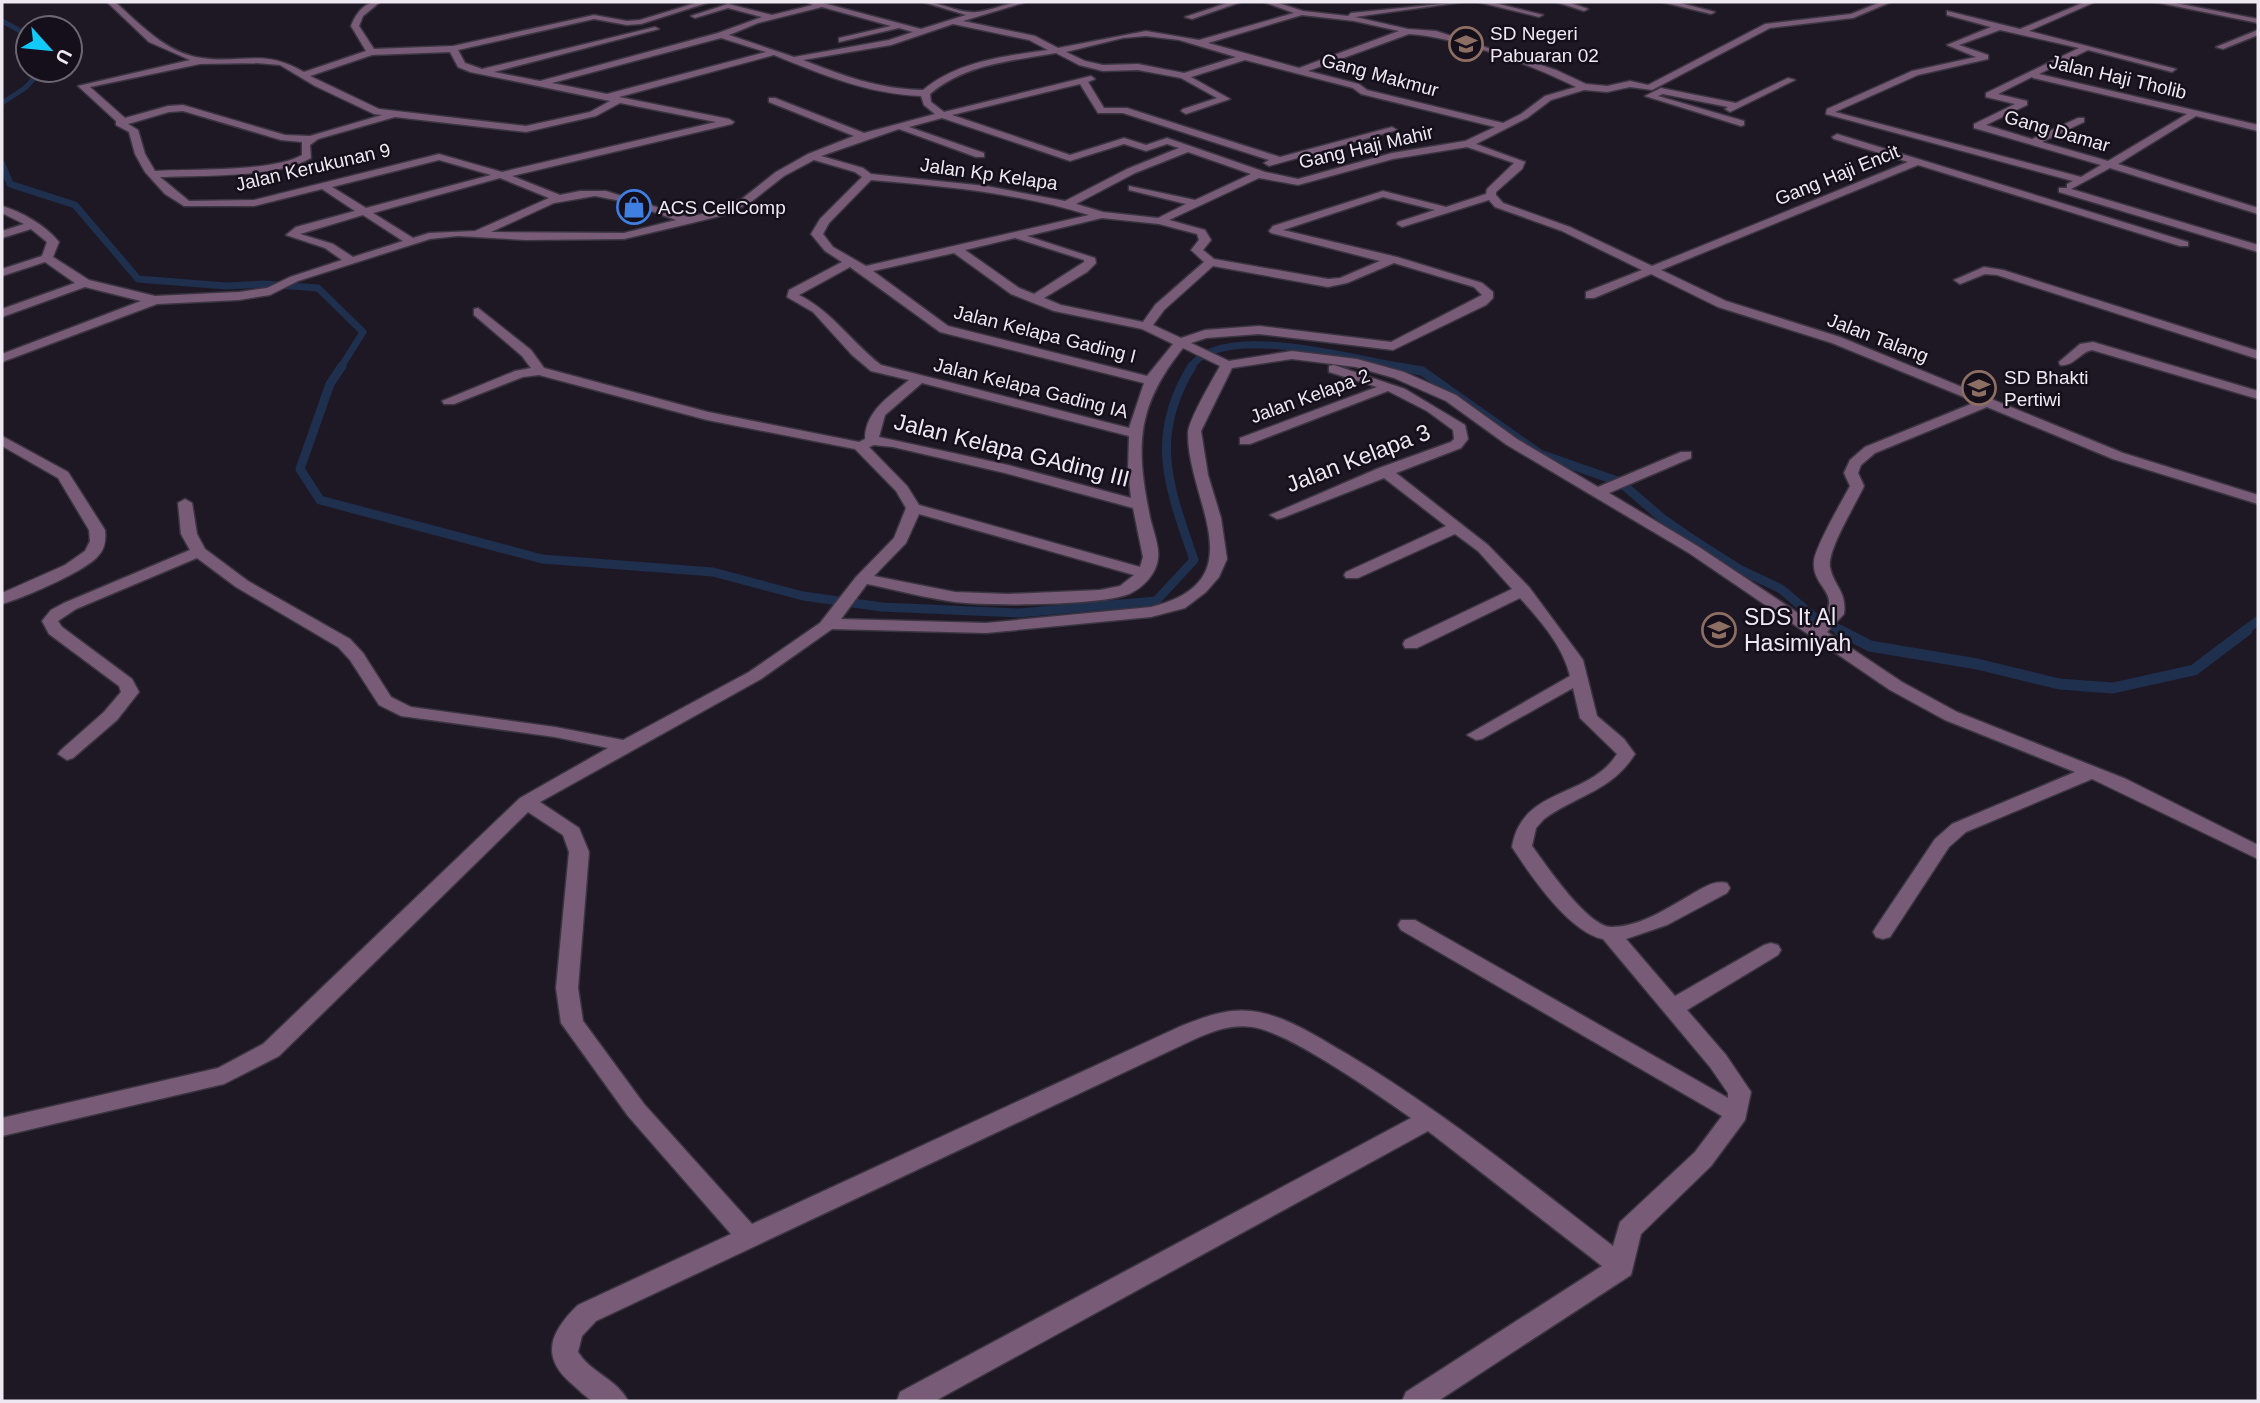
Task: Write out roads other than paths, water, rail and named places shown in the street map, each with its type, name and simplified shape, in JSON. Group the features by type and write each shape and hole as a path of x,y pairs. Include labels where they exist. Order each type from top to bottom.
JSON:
{"street":[{"path":"111,2 152,40 200,61"},
{"path":"371,52 355,26 359,15 376,2"},
{"path":"303,75 371,52 453,49 594,17 627,23 641,22 706,2"},
{"path":"811,2 924,32"},
{"path":"927,2 974,15"},
{"path":"795,59 891,42 1014,2"},
{"path":"1189,17 1237,2"},
{"path":"1268,2 1302,13 1333,16 1408,32 1433,33 1553,72 1584,86 1607,89 1630,84 1739,106"},
{"path":"1333,16 1458,2"},
{"path":"1482,2 1539,15"},
{"path":"1560,2 1584,9"},
{"path":"1666,2 1711,12"},
{"path":"1649,88 1768,26 1853,16 1887,2"},
{"path":"2020,32 2091,2"},
{"path":"2159,2 2258,21"},
{"path":"1198,4 1217,8"},
{"path":"535,85 722,35 746,24 822,5"},
{"path":"676,22 723,7 772,17"},
{"path":"2210,12 2221,7"},
{"path":"1198,43 1302,13"},
{"path":"1950,13 2087,47"},
{"path":"952,21 1022,35 1094,67 1138,66 1184,76 1225,99 1186,111"},
{"path":"482,72 664,26"},
{"path":"821,45 899,26"},
{"path":"1999,27 1951,45 1985,57 1915,73 1830,111 1831,114 2082,180"},
{"path":"1299,72 1408,32"},
{"path":"2220,47 2258,32"},
{"name":"Gang Makmur","path":"925,93 941,81 976,67 1148,33 1198,43 1356,86 1364,92 1505,126"},
{"path":"722,35 775,51 849,82 894,92 925,93 927,103 942,115"},
{"name":"Jalan Haji Tholib","path":"2033,75 2087,47 2172,69"},
{"path":"350,260 329,246 292,235 300,229 501,175 729,122 535,85 465,68 453,49"},
{"path":"604,97 775,51"},
{"path":"1184,76 1245,57"},
{"path":"122,121 83,86 200,61 256,60 282,63 370,110 526,129 593,114 618,100"},
{"path":"47,258 62,272 82,284 155,300 270,292 294,279 350,260 410,240 438,235 610,237 634,234 734,208 780,174 812,156 863,136 1108,75 1111,68"},
{"name":"Jalan Haji Tholib","path":"2033,75 2258,128"},
{"name":"Gang Damar","path":"2033,75 1989,94 2024,103 1977,127 2258,211"},
{"path":"1082,80 1101,111 1124,110 1279,160"},
{"path":"1710,115 1739,106 1791,80"},
{"path":"1468,144 1505,126 1548,98 1584,86"},
{"path":"1661,91 1650,96 1741,123"},
{"path":"772,100 863,136"},
{"name":"Jalan Kerukunan 9","path":"310,139 284,138 183,108 168,108 122,121 120,124 133,130 142,158 178,202 188,204 254,203 439,157 501,175 559,198"},
{"path":"2043,201 2110,165 2195,113"},
{"path":"155,174 267,168 297,162 307,156 305,144 310,139 399,114"},
{"name":"Gang Haji Mahir","path":"942,115 1070,158 1124,141 1146,148 1167,141 1258,172 1298,182 1392,156 1468,144"},
{"path":"2033,142 2081,120"},
{"path":"898,126 980,155"},
{"path":"1158,221 1279,160 1392,130"},
{"path":"1837,136 1917,162"},
{"path":"1402,225 1491,196 1491,191 1518,167 1520,162 1468,144"},
{"path":"1067,204 1131,171 1188,148"},
{"name":"Jalan Kp Kelapa","path":"812,156 859,170 868,177 979,188 1067,204 1102,215"},
{"name":"Gang Haji Encit","path":"1590,295 1917,162 2184,244"},
{"name":"Jalan Kelapa Gading I","path":"868,177 818,229 817,234 829,248 864,270 944,329 1151,381"},
{"path":"322,185 410,240"},
{"path":"1139,189 1133,188 1195,203"},
{"path":"2063,190 2258,249"},
{"path":"477,234 559,198 583,194 607,195 688,221"},
{"path":"858,586 955,597 1008,599 1100,595 1125,590 1146,573 1151,557 1132,456 1134,433 1151,381 1184,344 1205,334 1259,330 1393,346 1482,302 1489,295 1478,285 1399,260 1275,231 1277,228 1383,194 1447,209"},
{"name":"Jalan Talang","path":"1491,196 1499,205 1566,229 1721,304 1836,340 2118,456 2258,500"},
{"path":"2,209 33,225 52,242 47,258"},
{"path":"864,270 1102,215 1158,221 1201,232 1205,240 1197,250 1210,262 1328,283 1343,281 1387,259"},
{"path":"2,235 33,225"},
{"path":"1016,236 1089,258 1090,263 1083,270 1035,299"},
{"path":"956,249 1015,291 1058,308 1146,326 1220,362 1317,366 1388,387"},
{"path":"2,273 47,258"},
{"name":"Jalan Kelapa Gading IA","path":"850,262 793,293 793,297 817,309 856,352 876,368 1134,433"},
{"path":"1146,326 1153,312 1171,295 1200,275 1210,262"},
{"path":"1960,280 1984,270 1999,272 2258,355"},
{"path":"2,313 82,284"},
{"path":"2,358 155,300"},
{"path":"449,401 520,374 539,371 527,353 478,312"},
{"path":"2065,362 2084,347 2099,347 2258,395"},
{"path":"1252,362 1272,356 1292,355 1356,363 1399,375 1451,398 1512,442 1606,489 1694,550 1824,626 1896,687 1951,716 2092,772 2167,806 2258,853"},
{"path":"832,620 986,628 1096,615 1151,612 1179,605 1200,589 1213,574 1219,559 1214,518 1201,475 1194,431 1220,362"},
{"name":"Jalan Kelapa GAding III","path":"539,371 707,416 866,444 893,443 1008,469 1140,505"},
{"name":"Jalan Kelapa Gading IA","path":"866,444 875,418 919,379"},
{"name":"Jalan Kelapa 2","path":"1245,440 1388,387"},
{"name":"Jalan Kelapa 3","path":"1277,515 1456,445 1462,434 1460,428 1388,387"},
{"path":"1824,626 1839,603 1838,593 1821,567 1822,558 1857,486 1851,474 1855,463 1870,450 1988,402"},
{"path":"2,440 63,475 97,530 98,541 92,554 71,568 2,599"},
{"path":"866,444 914,508 1146,573"},
{"path":"1606,489 1686,455"},
{"path":"1384,471 1457,527 1502,567 1523,590 1564,641 1575,660 1589,718 1618,743 1626,754 1620,768 1547,807 1526,827 1522,847 1554,888 1594,931 1610,934 1636,930 1720,888"},
{"path":"185,503 189,534 199,552 242,584 344,643 358,657 385,701 407,712 555,732 623,746"},
{"path":"2,1127 224,1075 271,1050 527,802 565,777 716,699 771,667 832,620 858,586 905,537 914,508"},
{"path":"1352,575 1457,527"},
{"path":"67,754 90,731 124,705 130,692 126,683 55,630 50,621 57,613 70,606 199,552"},
{"path":"1411,643 1523,590"},
{"path":"1476,734 1579,678"},
{"path":"1883,932 1942,843 1959,828 2092,772"},
{"path":"527,802 572,832 579,852 567,988 572,1023 636,1110 749,1238"},
{"path":"1408,925 1737,1114"},
{"path":"1416,1401 1622,1267 1629,1229 1703,1159 1737,1114 1740,1092 1718,1061 1610,934"},
{"path":"1674,1008 1771,950"},
{"path":"614,1401 566,1361 563,1344 572,1326 587,1313 1187,1033 1209,1023 1230,1019 1257,1020 1284,1029 1357,1070 1430,1119 1622,1267"},
{"path":"910,1401 1430,1119"}],"waterway":[{"path":"2,21 14,27"},
{"path":"2,103 29,84"},
{"path":"2,164 10,184 75,205 138,279 226,286 264,284 318,288 363,332 341,367"},
{"path":"1192,366 1207,353 1230,346 1259,345 1323,351 1402,367"},
{"path":"342,366 330,384 300,469 320,500 542,559 713,572 803,596 882,607 1019,613 1156,601 1194,560 1177,509 1167,462 1170,416 1178,392 1192,366"},
{"path":"1392,366 1422,371 1540,454 1620,482 1663,519 1692,539 1739,569 1781,589 1813,616 1842,631"},
{"path":"2244,631 2258,621"},
{"path":"1839,630 1870,646 1977,664 2059,684 2113,688 2194,670 2247,630"}],"place":[{"name":"SD Negeri Pabuaran 02","path":"1466,44"},
{"name":"ACS CellComp","path":"634,207"},
{"name":"SD Bhakti Pertiwi","path":"1979,388"},
{"name":"SDS It Al Hasimiyah","path":"1719,630"}]}
